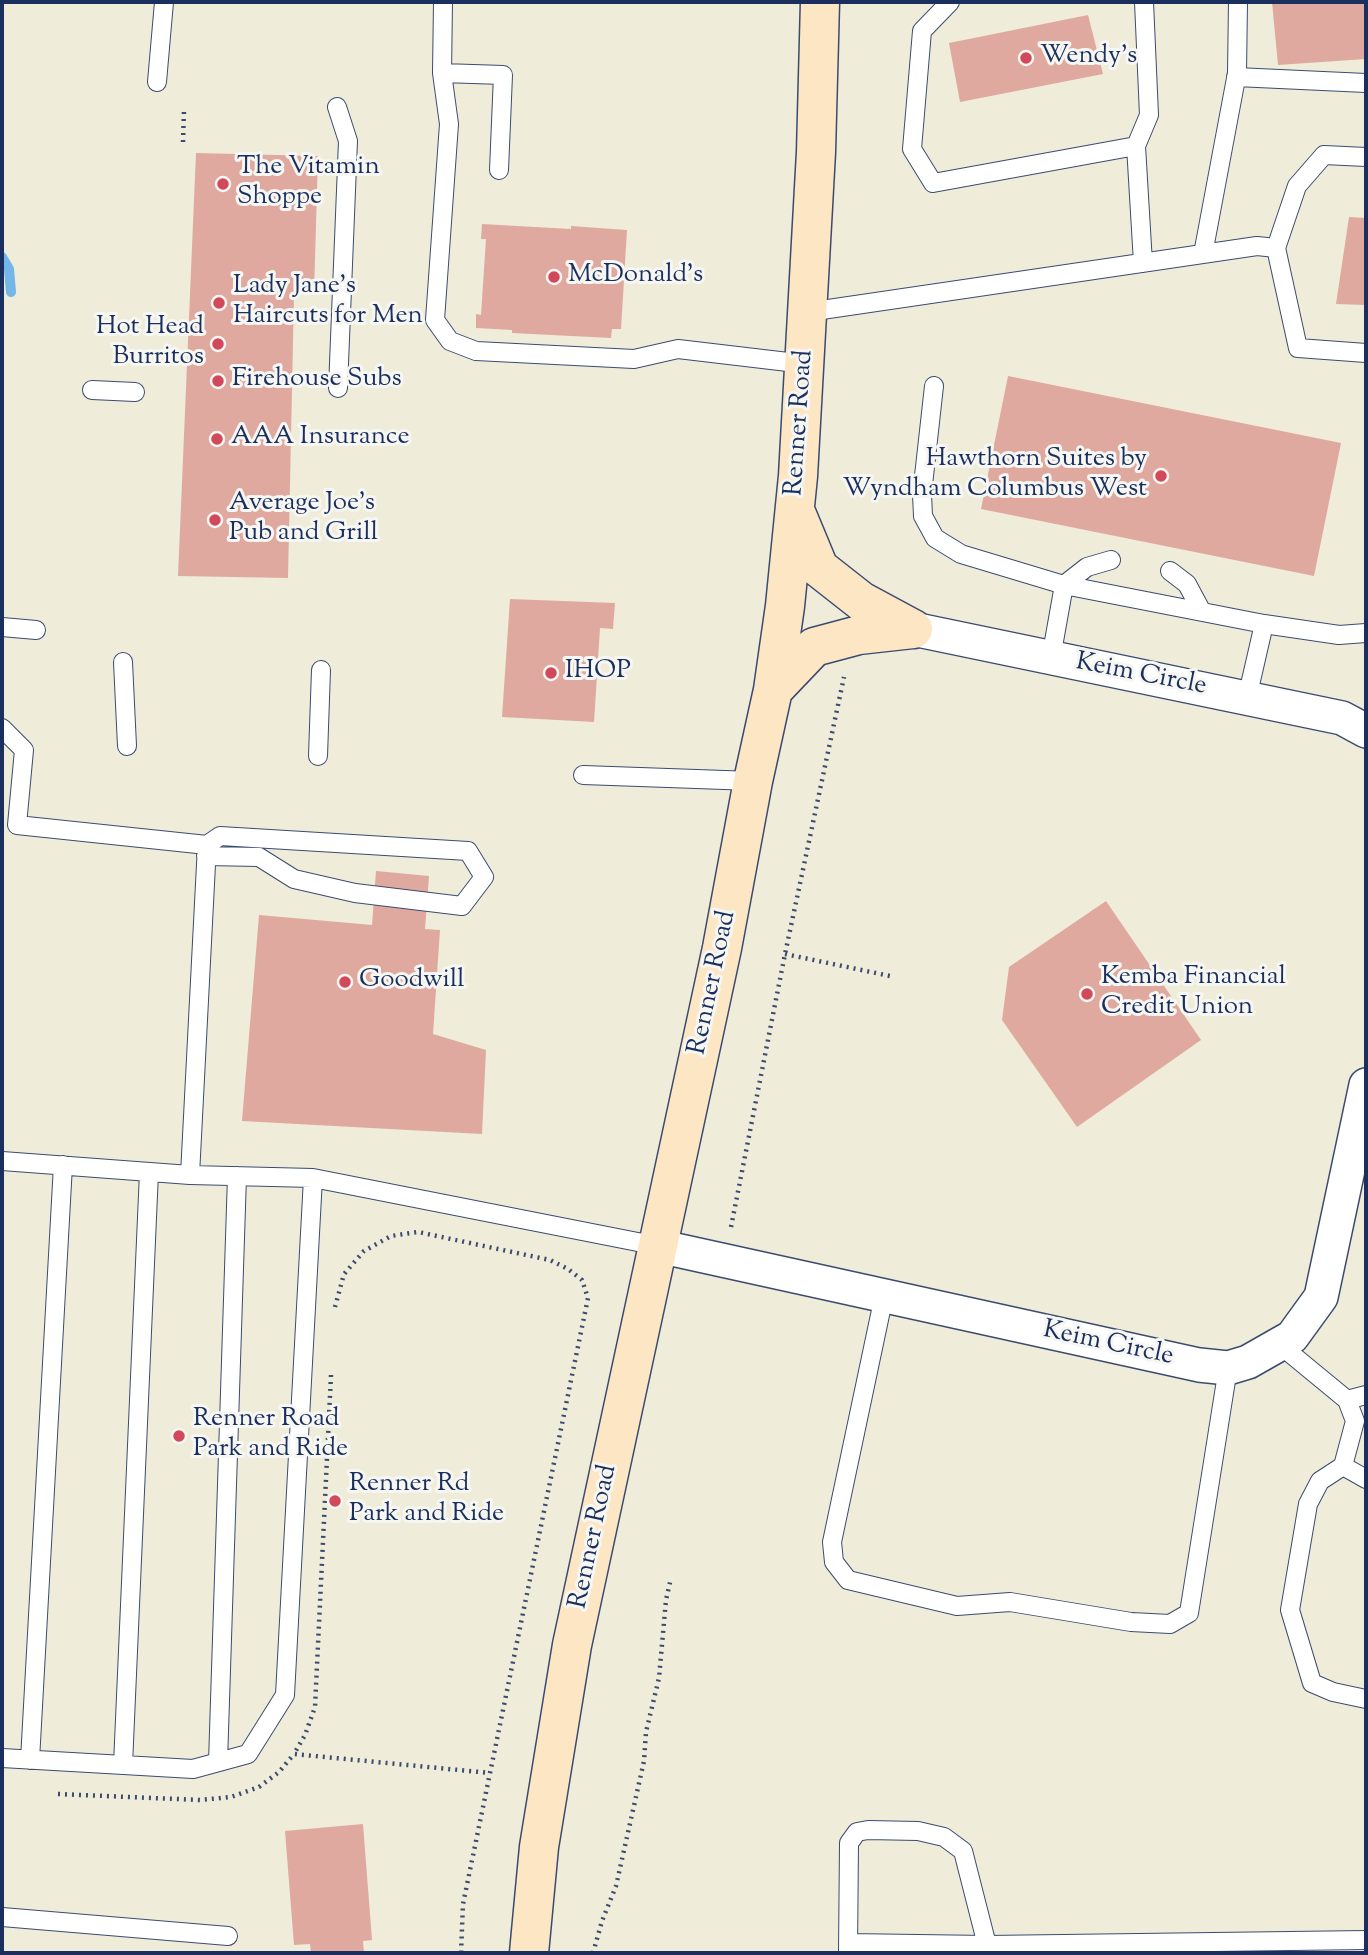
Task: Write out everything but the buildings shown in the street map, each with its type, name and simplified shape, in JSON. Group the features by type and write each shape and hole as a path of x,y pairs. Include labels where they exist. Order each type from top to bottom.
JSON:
{"main road":[{"name":"Renner Road","path":"528,1953 539,1847 572,1645 722,948 773,690 795,510 805,364 816,152 820,2"},
{"path":"795,510 819,568 861,601 913,628"},
{"path":"773,690 814,647 859,635 913,628"}],"street":[{"name":"Keim Circle","path":"913,628 1342,718 1366,731"},
{"name":"Keim Circle","path":"658,1246 1199,1365 1228,1368 1248,1362 1292,1337 1321,1297 1365,1094"}],"lane":[{"path":"157,82 164,2"},
{"path":"443,2 442,73 449,124 435,320 450,341 476,351 634,359 678,349 805,364"},
{"path":"950,2 922,31 912,149 933,183 1136,146"},
{"path":"1143,263 1136,146 1149,115 1144,2"},
{"path":"1203,254 1236,77 1238,2"},
{"path":"442,73 503,75 499,170"},
{"path":"1236,77 1366,83"},
{"path":"337,107 348,141 338,388"},
{"path":"1366,157 1324,155 1297,186 1276,248 1298,348 1366,353"},
{"path":"808,312 1257,246 1276,248"},
{"path":"934,386 922,495 923,516 934,538 961,554 1064,585 1202,612 1339,635 1366,633"},
{"path":"92,390 135,392"},
{"path":"1051,658 1064,585 1087,568 1111,560"},
{"path":"1170,571 1187,584 1202,612"},
{"path":"1247,698 1264,624"},
{"path":"2,627 36,630"},
{"path":"123,662 127,746"},
{"path":"318,755 321,670"},
{"path":"2,728 24,750 17,825 206,851 259,857 294,879 355,892 462,906 485,877 468,851 220,836 206,851 190,1175"},
{"path":"583,775 753,781"},
{"path":"2,1161 190,1175 313,1178 658,1246"},
{"path":"30,1760 63,1165"},
{"path":"123,1765 149,1172"},
{"path":"218,1762 237,1176"},
{"path":"2,1758 193,1769 248,1754 285,1695 313,1178"},
{"path":"884,1296 832,1542 834,1562 848,1580 957,1606 1010,1602 1131,1622 1170,1624 1189,1613 1228,1368"},
{"path":"1279,1344 1347,1400 1354,1421 1343,1466 1320,1481 1308,1504 1290,1610 1312,1683 1333,1692 1366,1699"},
{"path":"1347,1400 1366,1395"},
{"path":"1343,1466 1366,1479"},
{"path":"986,1945 963,1851 944,1837 918,1831 857,1832 849,1843 848,1948 1366,1940"},
{"path":"2,1917 228,1936"}],"path":[{"path":"183,142 184,110"},
{"path":"730,1232 785,954 845,673"},
{"path":"785,954 890,976"},
{"path":"334,1319 344,1274 364,1251 391,1236 418,1232 550,1260 582,1280 588,1298 463,1904 461,1953"},
{"path":"331,1374 315,1707 305,1735 294,1754 490,1773"},
{"path":"593,1953 616,1886 642,1771 646,1732 660,1678 666,1600 671,1578"}],"waterway":[{"path":"2,257 9,269 11,292"}],"place":[{"name":"Wendy's","path":"1026,58"},
{"name":"The Vitamin Shoppe","path":"223,184"},
{"name":"McDonald's","path":"554,277"},
{"name":"Lady Jane's Haircuts for Men","path":"219,303"},
{"name":"Hot Head Burritos","path":"218,344"},
{"name":"Firehouse Subs","path":"218,381"},
{"name":"AAA Insurance","path":"217,439"},
{"name":"Hawthorn Suites by Wyndham Columbus West","path":"1161,476"},
{"name":"Average Joe's Pub and Grill","path":"215,520"},
{"name":"IHOP","path":"551,673"},
{"name":"Goodwill","path":"345,982"},
{"name":"Kemba Financial Credit Union","path":"1087,994"},
{"name":"Renner Road Park and Ride","path":"179,1436"},
{"name":"Renner Rd Park and Ride","path":"335,1501"}]}
